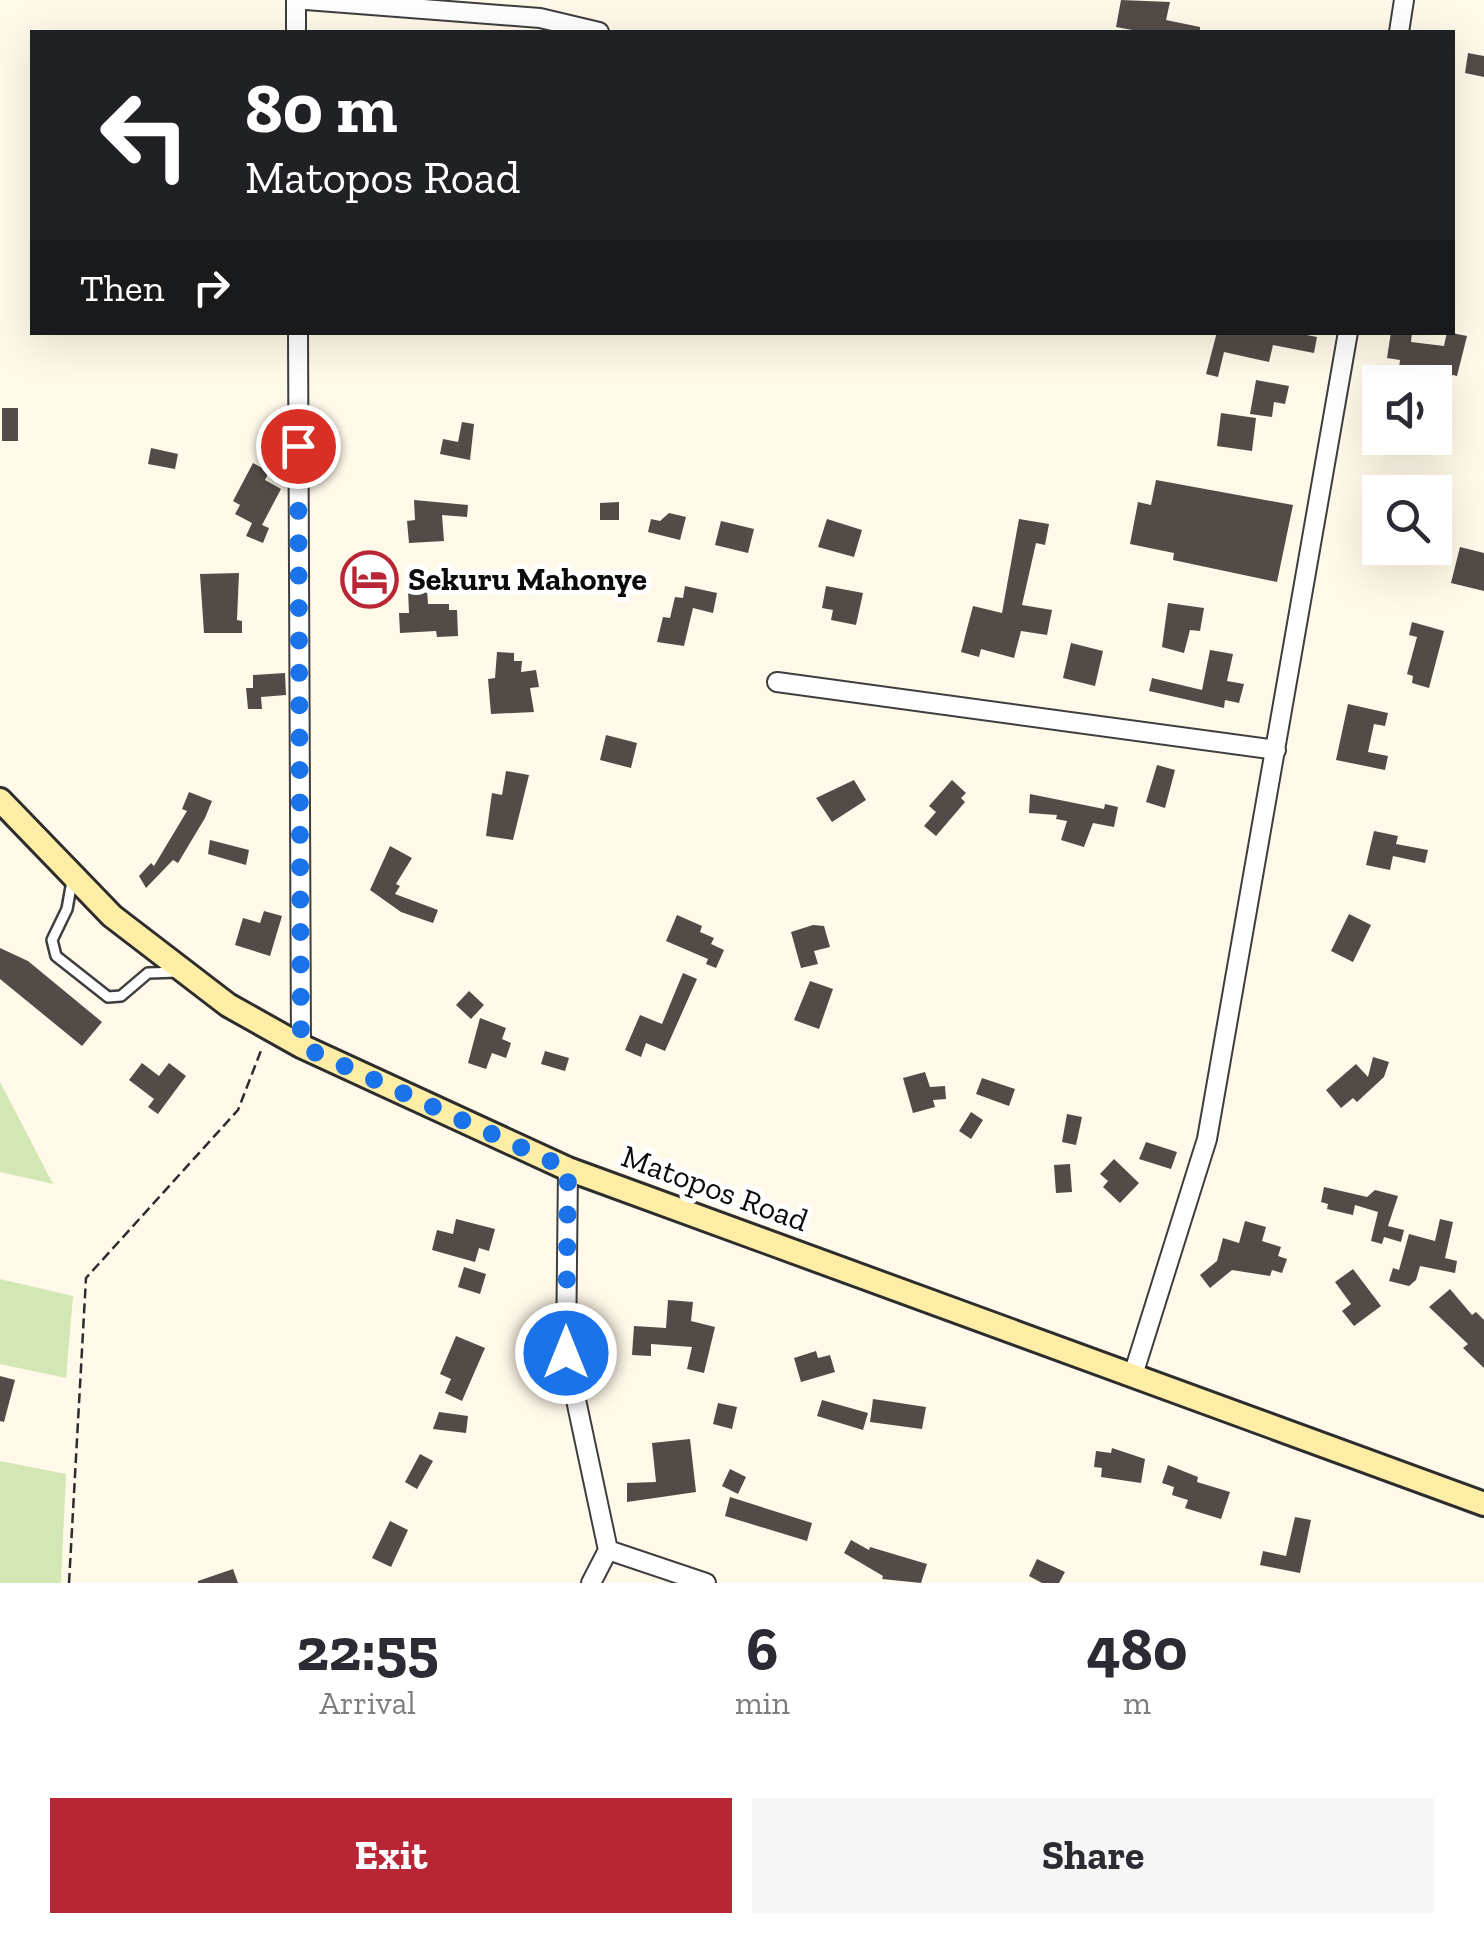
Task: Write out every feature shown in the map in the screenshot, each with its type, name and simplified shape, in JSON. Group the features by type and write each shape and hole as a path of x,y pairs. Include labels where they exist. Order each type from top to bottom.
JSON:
{"main road":[{"name":"Matopos Road","path":"0,800 73,878 180,972 301,1046 568,1169 1484,1504"}],"street":[{"path":"296,0 296,30"},
{"path":"306,0 582,30"},
{"path":"1399,30 1404,0"},
{"path":"298,335 301,1046"},
{"path":"1133,1375 1207,1139 1347,335"},
{"path":"776,682 1276,750"},
{"path":"568,1169 566,1353 608,1550 591,1583"},
{"path":"608,1550 706,1583"}],"lane":[{"path":"73,878 67,908 52,940 56,956 108,998 121,996 148,973 180,972"}],"path":[{"path":"69,1583 86,1278 238,1110 269,1029"}],"green space":[{"path":"0,1082 53,1184 0,1172"},
{"path":"0,1279 73,1296 66,1378 0,1364"},
{"path":"0,1461 66,1474 61,1583 0,1583"}],"building":[{"path":"1121,0 1170,2 1166,20 1200,30 1132,30 1116,27"},
{"path":"1468,53 1484,56 1484,77 1465,73"},
{"path":"1216,335 1317,337 1314,353 1273,345 1269,362 1224,352 1218,377 1206,374"},
{"path":"1391,335 1412,335 1411,342 1444,346 1446,335 1467,336 1457,376 1452,375 1452,365 1399,365 1400,360 1387,358"},
{"path":"1256,380 1289,386 1285,404 1274,402 1272,417 1250,414"},
{"path":"2,408 18,408 18,441 2,441"},
{"path":"1221,413 1256,418 1252,451 1217,446"},
{"path":"462,422 474,424 470,460 440,454 443,439 458,442"},
{"path":"151,448 178,454 175,469 148,464"},
{"path":"253,463 269,472 265,480 281,489 262,525 269,528 263,543 246,536 252,523 235,514 240,505 233,501"},
{"path":"1156,480 1293,505 1277,582 1173,560 1174,553 1130,544 1138,502 1151,505"},
{"path":"414,500 468,505 467,517 442,515 444,541 409,543 407,521 415,520"},
{"path":"619,502 619,520 600,520 600,503"},
{"path":"669,513 686,517 680,540 648,532 651,519 660,521"},
{"path":"827,519 862,530 854,557 818,547"},
{"path":"1019,519 1049,524 1045,545 1036,543 1022,605 1052,610 1047,635 1021,631 1014,658 981,649 979,657 961,652 973,606 1002,613"},
{"path":"721,521 754,529 748,553 715,545"},
{"path":"1460,547 1484,553 1484,591 1451,583"},
{"path":"239,573 237,620 242,621 242,633 204,633 200,574"},
{"path":"685,586 717,593 713,613 693,608 684,646 657,642 663,617 670,618 675,597 683,598"},
{"path":"826,586 863,593 856,625 831,620 833,610 822,608"},
{"path":"427,589 428,604 449,604 449,610 457,610 458,636 437,637 436,631 400,633 399,613 409,613 408,590"},
{"path":"1168,603 1204,608 1200,631 1190,630 1184,653 1162,647"},
{"path":"1412,622 1444,631 1429,688 1412,683 1413,676 1407,674 1417,637 1409,635"},
{"path":"1071,643 1103,651 1095,686 1063,678"},
{"path":"1210,650 1233,654 1227,681 1244,684 1239,703 1225,700 1224,708 1149,691 1152,678 1202,690"},
{"path":"497,652 514,653 514,661 522,661 521,672 536,670 539,687 530,688 534,712 491,714 488,679 495,678"},
{"path":"285,673 286,695 261,697 262,709 248,709 246,688 253,688 253,675"},
{"path":"1348,704 1388,713 1385,726 1374,724 1368,752 1388,756 1385,770 1336,760"},
{"path":"606,735 637,743 631,768 600,760"},
{"path":"1157,765 1175,770 1165,808 1146,802"},
{"path":"506,771 529,775 513,840 486,836 492,793 502,795"},
{"path":"854,780 866,800 832,822 816,798"},
{"path":"952,780 966,793 961,798 965,802 936,836 924,826 936,812 929,806"},
{"path":"189,792 212,801 205,818 178,863 173,860 146,888 139,876 151,863 154,866 187,811 182,809"},
{"path":"1030,794 1104,809 1105,804 1118,807 1114,827 1093,823 1084,847 1061,840 1067,821 1056,819 1057,815 1029,813"},
{"path":"1374,831 1398,836 1396,844 1428,850 1425,863 1393,856 1390,870 1366,865"},
{"path":"210,840 249,850 246,865 208,854"},
{"path":"390,846 412,858 396,884 400,886 395,894 438,910 433,923 401,912 370,890"},
{"path":"264,911 282,916 270,956 235,945 243,918 260,923"},
{"path":"1349,914 1371,925 1353,962 1331,951"},
{"path":"677,915 702,926 700,932 714,938 711,944 724,950 716,968 706,964 708,959 666,941"},
{"path":"824,926 830,947 814,951 818,964 801,968 791,932"},
{"path":"0,948 28,961 102,1022 82,1046 0,979"},
{"path":"683,973 697,979 665,1051 646,1043 641,1057 625,1050 640,1015 662,1024"},
{"path":"810,981 833,989 819,1029 794,1020"},
{"path":"469,991 484,1005 471,1019 456,1005"},
{"path":"480,1018 506,1028 502,1039 511,1043 506,1058 492,1053 486,1069 468,1063"},
{"path":"545,1051 569,1058 565,1071 541,1064"},
{"path":"1373,1057 1389,1062 1384,1077 1357,1102 1353,1098 1341,1108 1326,1090 1356,1064 1368,1077"},
{"path":"142,1063 159,1076 169,1063 186,1076 158,1114 148,1107 154,1099 129,1080"},
{"path":"925,1072 930,1087 945,1086 946,1099 933,1100 935,1107 913,1113 903,1078"},
{"path":"982,1078 1015,1089 1009,1106 976,1094"},
{"path":"971,1112 983,1120 971,1139 959,1131"},
{"path":"1067,1114 1082,1117 1076,1145 1062,1142"},
{"path":"1146,1142 1177,1152 1171,1169 1139,1159"},
{"path":"1114,1159 1139,1183 1120,1203 1103,1187 1108,1181 1100,1174"},
{"path":"1070,1164 1072,1192 1056,1193 1054,1165"},
{"path":"1324,1187 1367,1197 1375,1190 1398,1196 1388,1226 1404,1230 1401,1242 1384,1237 1382,1244 1371,1241 1378,1212 1355,1205 1353,1215 1327,1209 1328,1204 1321,1202"},
{"path":"456,1219 495,1229 489,1251 479,1248 475,1262 432,1250 437,1230 453,1234"},
{"path":"1440,1219 1453,1222 1445,1258 1457,1261 1455,1273 1420,1266 1416,1280 1409,1286 1389,1281 1393,1268 1399,1270 1409,1234 1435,1241"},
{"path":"1245,1221 1266,1227 1262,1241 1281,1247 1278,1256 1287,1259 1282,1273 1272,1270 1270,1276 1232,1270 1210,1288 1200,1275 1217,1261 1223,1238 1239,1243"},
{"path":"464,1267 486,1274 480,1294 458,1287"},
{"path":"1353,1269 1381,1306 1354,1326 1342,1311 1351,1304 1335,1282"},
{"path":"1450,1289 1472,1315 1476,1312 1484,1320 1484,1368 1463,1348 1468,1344 1429,1307"},
{"path":"668,1300 693,1302 691,1321 715,1327 704,1373 687,1369 692,1347 651,1344 651,1356 632,1355 634,1326 666,1328"},
{"path":"456,1336 485,1348 462,1401 445,1393 451,1379 440,1374"},
{"path":"816,1351 818,1358 830,1355 835,1372 801,1382 794,1358"},
{"path":"0,1376 15,1380 4,1422 0,1421"},
{"path":"873,1399 926,1407 922,1429 870,1422"},
{"path":"822,1400 868,1413 863,1430 817,1416"},
{"path":"718,1403 737,1407 732,1429 713,1424"},
{"path":"439,1412 468,1416 466,1433 433,1429"},
{"path":"690,1439 696,1492 627,1502 627,1483 656,1482 652,1443"},
{"path":"1112,1448 1145,1459 1141,1483 1101,1477 1102,1468 1094,1467 1096,1451 1111,1453"},
{"path":"420,1454 433,1461 417,1489 405,1482"},
{"path":"1168,1465 1198,1477 1197,1482 1230,1492 1221,1519 1185,1508 1188,1500 1172,1495 1174,1487 1162,1483"},
{"path":"730,1469 746,1477 738,1494 722,1486"},
{"path":"730,1497 812,1523 807,1541 725,1516"},
{"path":"1295,1517 1311,1520 1300,1573 1260,1565 1263,1551 1286,1556"},
{"path":"390,1521 408,1530 391,1567 372,1558"},
{"path":"851,1540 869,1550 870,1547 927,1564 921,1583 882,1579 883,1576 844,1553"},
{"path":"1037,1559 1065,1572 1059,1583 1042,1583 1029,1576"},
{"path":"233,1569 238,1583 198,1583 198,1581"}],"place":[{"name":"Sekuru Mahonye","path":"369,579"}],"route":[{"path":"298,446 301,1046 568,1169 566,1353"}]}
